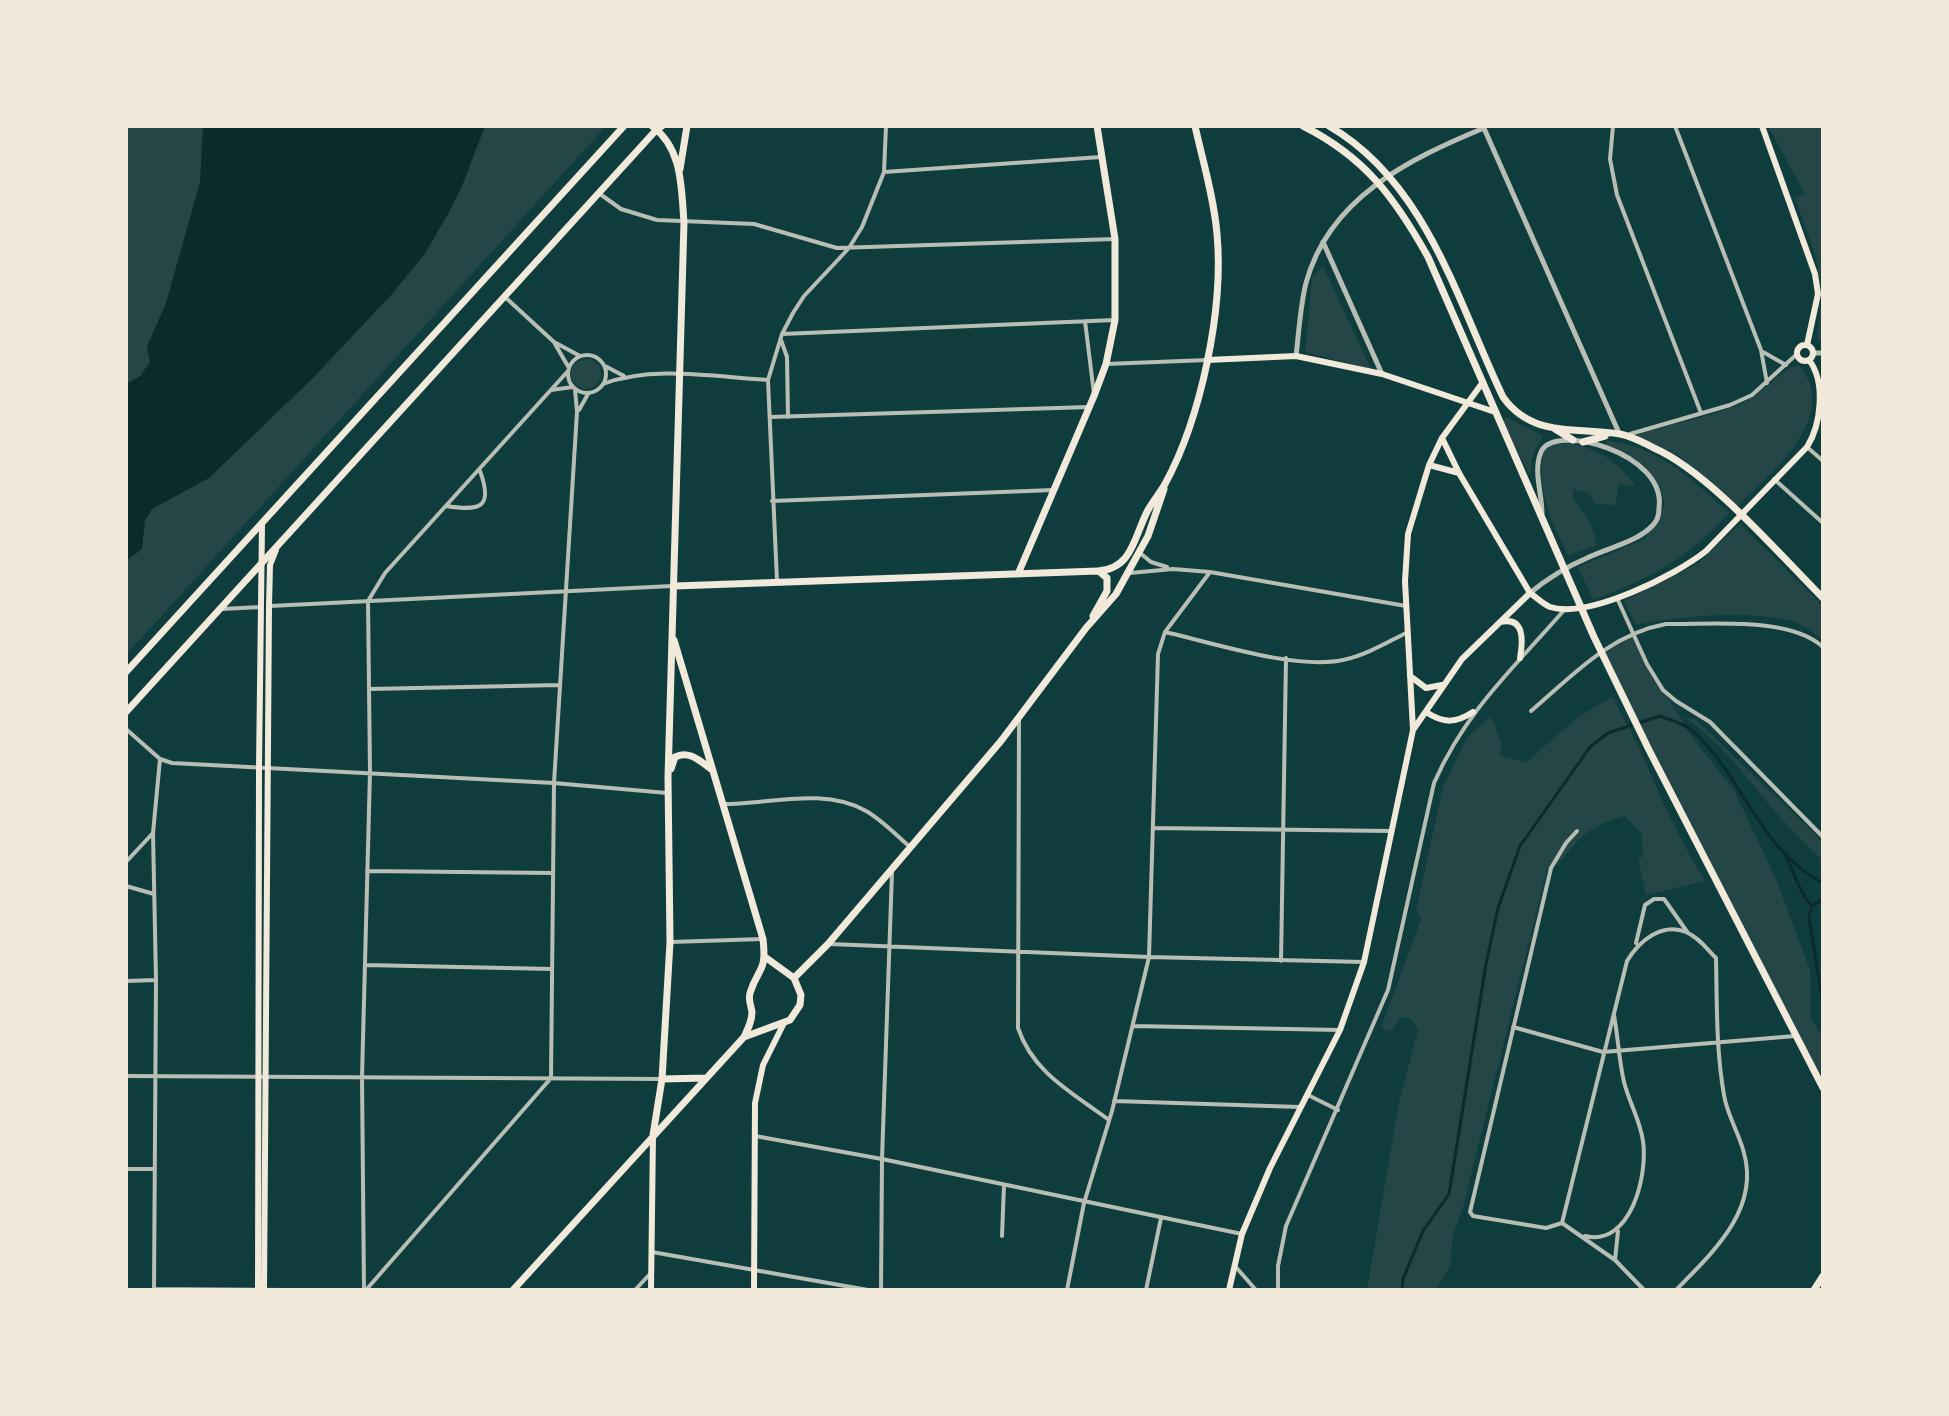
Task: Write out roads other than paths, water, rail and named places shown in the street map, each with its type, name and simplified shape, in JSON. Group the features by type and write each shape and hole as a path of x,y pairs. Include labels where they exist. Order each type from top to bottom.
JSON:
{"main road":[{"path":"126,672 624,126"},
{"path":"679,171 687,126"},
{"path":"1018,574 1094,396 1106,364 1115,320 1115,239 1097,126"},
{"path":"794,978 828,944 1019,720 1086,628 1110,602 1140,553 1188,428 1207,360 1213,323 1219,256 1213,204 1195,126"},
{"path":"1303,126 1341,148 1379,182 1428,257 1594,637 1823,1088"},
{"path":"1329,126 1356,143 1389,176 1414,209 1439,252 1494,377 1513,411 1529,422 1618,435 1668,454 1738,514 1823,598"},
{"path":"1442,438 1459,473 1530,593 1548,606 1565,609 1617,598 1694,560 1720,539 1807,447 1813,437 1820,399 1807,345 1818,294 1815,274 1762,126"},
{"path":"126,712 658,127 668,140 679,171 684,222 668,777 670,942 662,1079 653,1135 651,1290"},
{"path":"1807,345 1800,347 1797,354 1801,360 1811,357"},
{"path":"1207,360 1296,356 1382,374 1495,412"},
{"path":"1229,1290 1242,1234 1270,1168 1340,1030 1364,962 1413,730 1406,633 1405,560 1408,534 1429,465 1442,438 1483,382"},
{"path":"1553,427 1573,440"},
{"path":"1583,442 1618,435"},
{"path":"1429,465 1459,473"},
{"path":"1098,571 1118,567 1126,560 1146,514 1166,483"},
{"path":"261,1289 265,607 262,524"},
{"path":"265,607 270,565 285,537"},
{"path":"675,586 1098,571 1130,573"},
{"path":"1086,628 1108,587 1107,578 1098,571"},
{"path":"1413,730 1462,659 1530,593"},
{"path":"1497,623 1506,620 1514,622 1522,631 1524,639 1520,658"},
{"path":"513,1290 744,1037 752,1014 750,993 763,969 763,939 671,632"},
{"path":"1410,676 1426,688 1442,685"},
{"path":"1426,712 1448,722 1461,720 1473,712"},
{"path":"668,777 675,757 681,754 689,754 711,769"},
{"path":"744,1037 784,1023 800,1005 801,995 794,978 765,957"},
{"path":"754,1290 755,1103 763,1065 784,1023"},
{"path":"662,1079 706,1078"},
{"path":"1814,1290 1823,1276"}],"street":[{"path":"777,584 768,380 781,336 804,296 849,248 862,227 884,172 886,126"},
{"path":"1613,126 1610,159 1617,195 1701,413"},
{"path":"1675,126 1761,350 1767,383"},
{"path":"1296,356 1306,284 1323,242 1349,207 1379,182 1433,150 1485,127 1618,435 1730,405 1752,395 1797,354"},
{"path":"884,172 1104,157"},
{"path":"599,193 636,216 684,222 754,224 822,246 849,248 1115,239"},
{"path":"1323,242 1382,374"},
{"path":"505,297 554,342 580,356 593,356 624,376"},
{"path":"781,336 1115,320"},
{"path":"1085,321 1094,396"},
{"path":"781,336 786,348 788,417"},
{"path":"365,1290 551,1078 554,783 577,412 574,388 554,342"},
{"path":"1761,350 1786,365"},
{"path":"1811,357 1823,353"},
{"path":"365,1290 362,1077 370,772 368,601 385,573 580,356"},
{"path":"1106,364 1207,360"},
{"path":"603,364 603,384"},
{"path":"577,412 589,393 624,376 679,375 768,380"},
{"path":"548,390 574,388 589,393"},
{"path":"770,417 1089,407"},
{"path":"1530,593 1558,571 1649,529 1656,520 1659,492 1642,466 1626,456 1583,442 1559,440 1548,443 1539,455 1543,518"},
{"path":"1807,447 1823,461"},
{"path":"446,506 478,508 485,502 480,470"},
{"path":"1774,479 1823,523"},
{"path":"772,501 1055,490"},
{"path":"1140,553 1151,562 1173,569"},
{"path":"1130,573 1173,569 1210,572 1406,606"},
{"path":"1067,1290 1084,1203 1134,1026 1149,957 1158,654 1165,632 1210,572"},
{"path":"217,610 675,586"},
{"path":"1617,598 1647,664 1663,690 1710,722 1823,837"},
{"path":"1278,1290 1278,1266 1286,1226 1388,990 1434,783 1447,753 1473,712 1565,609"},
{"path":"1531,711 1603,650 1651,627 1666,624 1782,627 1801,632 1823,647"},
{"path":"1165,632 1286,658 1320,662 1365,653 1406,633"},
{"path":"1281,961 1286,658"},
{"path":"369,689 560,685"},
{"path":"1019,720 1018,1028 1030,1056 1042,1070 1109,1120"},
{"path":"126,729 160,759 191,765 370,772 669,793"},
{"path":"160,759 153,833 156,980 154,1290 288,1290"},
{"path":"723,804 817,799 852,804 867,811 910,847"},
{"path":"1153,828 1390,831"},
{"path":"1577,831 1551,868 1471,1200 1470,1215 1546,1228 1562,1223 1615,1260 1644,1290"},
{"path":"126,862 153,833"},
{"path":"881,1290 882,1159 892,869"},
{"path":"367,871 553,873"},
{"path":"126,886 155,895"},
{"path":"1562,1223 1627,961 1636,945 1645,905 1654,899 1664,899 1688,933 1716,958 1718,1042 1725,1100 1745,1154 1747,1184 1728,1233 1676,1290"},
{"path":"1636,945 1660,931 1675,929 1688,933"},
{"path":"670,942 763,939"},
{"path":"828,944 1364,962"},
{"path":"365,965 552,969"},
{"path":"126,981 156,980"},
{"path":"1613,1013 1624,1082 1644,1144 1636,1200 1618,1229 1615,1260"},
{"path":"1134,1026 1340,1030"},
{"path":"1513,1027 1603,1052 1798,1036"},
{"path":"126,1076 662,1079"},
{"path":"1307,1095 1338,1110"},
{"path":"1114,1101 1301,1107"},
{"path":"755,1136 882,1159 1242,1234"},
{"path":"126,1169 155,1169"},
{"path":"1002,1236 1004,1185"},
{"path":"1146,1290 1161,1218"},
{"path":"1582,1235 1595,1239 1618,1229"},
{"path":"652,1252 868,1290"},
{"path":"1234,1265 1256,1290"},
{"path":"635,1290 651,1273"}],"waterway":[{"path":"1402,1290 1403,1279 1423,1231 1449,1194 1498,908 1520,846 1590,747 1608,733 1660,716 1687,727 1711,750 1783,852 1801,869 1823,883"},
{"path":"1786,857 1800,889 1812,906"},
{"path":"1823,899 1812,906 1809,917 1823,1005"}]}
